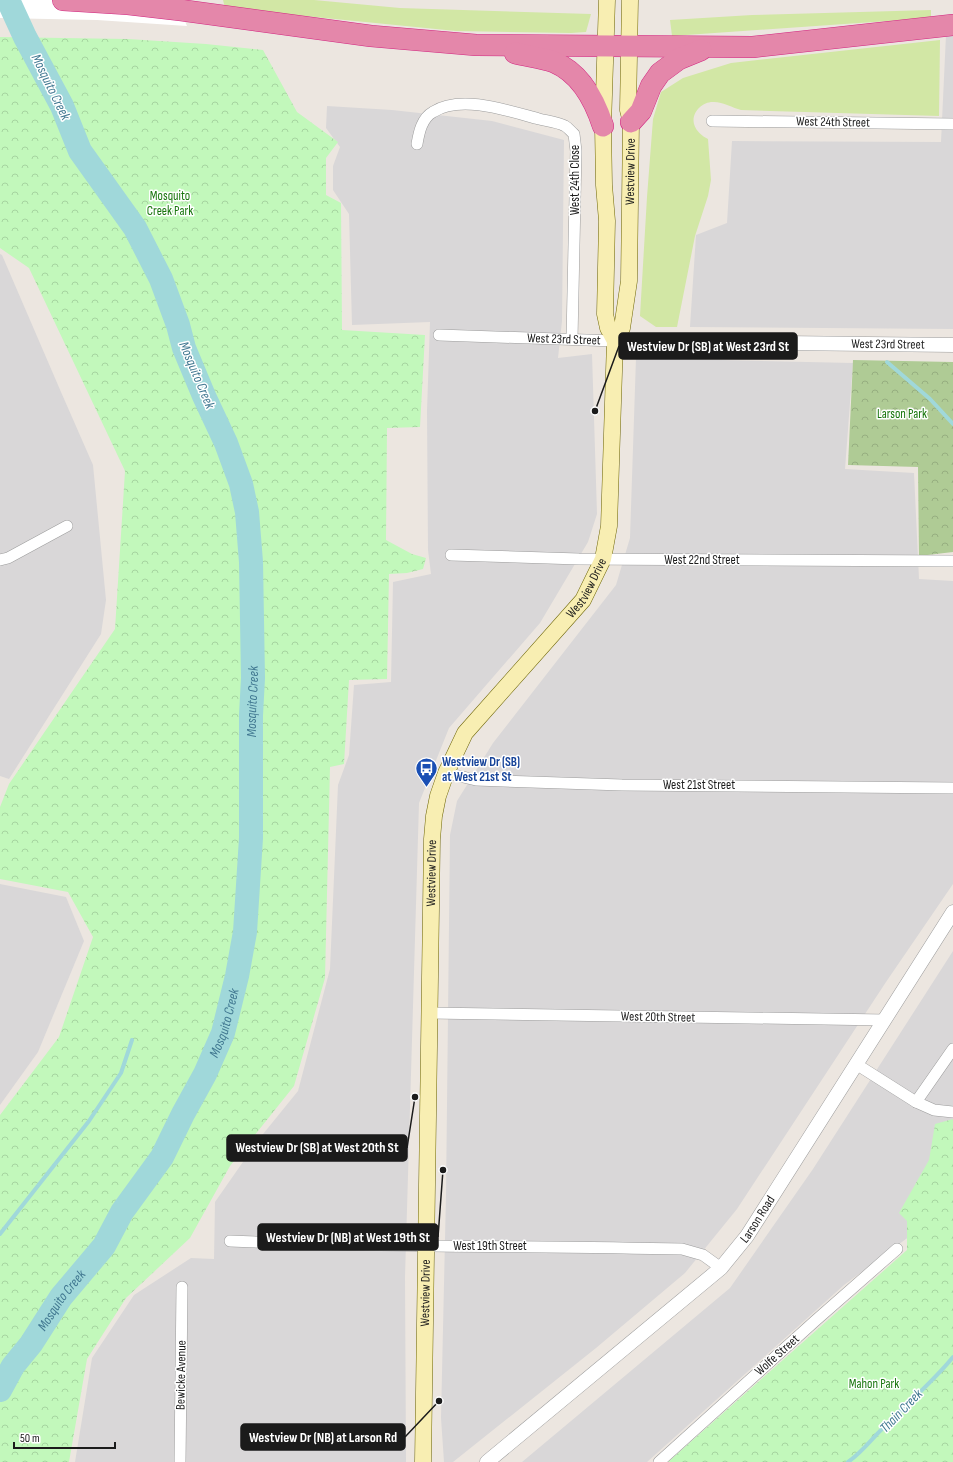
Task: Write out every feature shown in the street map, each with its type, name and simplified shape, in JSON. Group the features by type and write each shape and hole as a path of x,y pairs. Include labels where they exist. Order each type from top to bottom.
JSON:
{"highway":[{"path":"64,0 128,4 371,36 476,45 753,47 953,25"},
{"path":"476,45 554,62 568,70 588,92 598,109 603,126"},
{"path":"631,122 641,111 651,86 660,73 679,59 690,54 702,50 721,47"}],"main road":[{"name":"Westview Drive","path":"607,0 603,126 604,185 607,222 605,314 608,328 615,341"},
{"name":"Westview Drive","path":"423,1462 432,839 435,810 446,773 465,733 583,600 603,559 609,526 615,341 622,328 629,281 631,122 628,110 630,0"}],"street":[{"name":"West 24th Close","path":"417,144 420,131 425,120 432,113 450,106 470,104 488,106 564,125 574,134 576,151 572,339"},
{"name":"West 24th Street","path":"712,121 953,124"},
{"name":"West 23rd Street","path":"439,335 615,341 953,345"},
{"path":"0,560 8,558 66,526"},
{"name":"West 22nd Street","path":"451,555 579,559 953,561"},
{"name":"West 21st Street","path":"446,773 476,780 622,785 953,788"},
{"name":"Larson Road","path":"487,1462 721,1268 747,1236 953,912"},
{"name":"West 20th Street","path":"430,1013 885,1020"},
{"path":"916,1102 953,1049"},
{"path":"856,1064 916,1102 934,1110 953,1112"},
{"name":"West 19th Street","path":"230,1241 427,1246 682,1249 703,1255 721,1268"},
{"name":"Wolfe Street","path":"659,1462 815,1320 897,1249"},
{"name":"Bewicke Avenue","path":"180,1462 182,1287"}],"shaded area":[{"path":"946,35 953,35 953,329 690,327 696,235 727,223 732,141 941,142"},
{"path":"327,106 392,110 492,121 564,140 562,321 558,358 592,354 597,514 588,542 540,623 449,728 419,803 405,1277 406,1462 75,1462 92,1358 134,1295 191,1258 214,1259 215,1202 259,1139 298,1091 330,969 338,785 349,755 354,685 391,682 393,582 431,574 428,550 427,411 430,322 352,325 349,214 333,190 333,166 340,147 326,128"},
{"path":"0,254 2,255 93,465 106,600 101,634 9,779 0,776"},
{"path":"636,358 853,363 845,469 914,473 919,579 953,581 953,884 886,982 737,1209 685,1273 596,1348 453,1462 444,1462 441,1418 446,1195 450,835 457,801 493,743 616,585 630,538"},
{"path":"0,884 66,897 84,941 38,1052 0,1105"},
{"path":"953,951 953,1125 910,1236 844,1285 647,1462 522,1462 730,1288 813,1169"}],"green space":[{"path":"223,0 314,0 400,8 591,14 586,32 456,31 225,8"},
{"path":"931,10 931,18 672,36 670,20 752,15"},
{"name":"Mosquito Creek Park","path":"0,37 128,39 206,44 263,50 297,112 338,142 326,158 326,195 341,203 342,330 425,335 420,427 387,428 386,540 412,554 426,558 423,569 407,573 389,574 387,679 349,680 344,764 330,767 325,978 294,1086 230,1166 190,1238 126,1298 87,1359 69,1462 0,1462 0,1115 59,1037 93,937 68,892 0,879 0,807 9,784 115,629 125,471 29,268 0,248"},
{"path":"940,40 939,116 741,110 717,102 710,102 702,105 694,115 694,124 696,129 708,139 711,180 708,196 695,236 677,327 656,327 640,316 653,119 661,92 683,78 731,63"},
{"name":"Larson Park","path":"853,360 953,362 953,552 919,556 918,467 848,465"},
{"name":"Mahon Park","path":"953,1119 953,1462 668,1462 907,1250 907,1221 899,1213 929,1160 935,1124"}],"pier":[{"path":"0,0 176,0 187,26 97,20 0,18"}],"waterway":[{"name":"Mosquito Creek","path":"0,1390 13,1366 31,1344 61,1297 104,1246 122,1212 162,1157 205,1074 223,1033 237,976 245,932 251,838 251,715 253,678 251,562 247,512 241,484 226,443 184,348 178,325 161,279 135,228 80,151 62,106 25,37 8,0"},
{"name":"Thain Creek","path":"887,362 930,399 953,424"},
{"path":"0,1234 89,1121 121,1073 132,1040"},
{"name":"Thain Creek","path":"848,1462 861,1451 945,1367 953,1357"}],"place":[{"name":"Westview Dr (SB) at West 23rd St","path":"595,411"},
{"name":"Westview Dr (SB) at West 21st St","path":"426,788"},
{"name":"Westview Dr (SB) at West 20th St","path":"415,1097"},
{"name":"Westview Dr (NB) at West 19th St","path":"443,1170"},
{"name":"Westview Dr (NB) at Larson Rd","path":"439,1401"}]}
